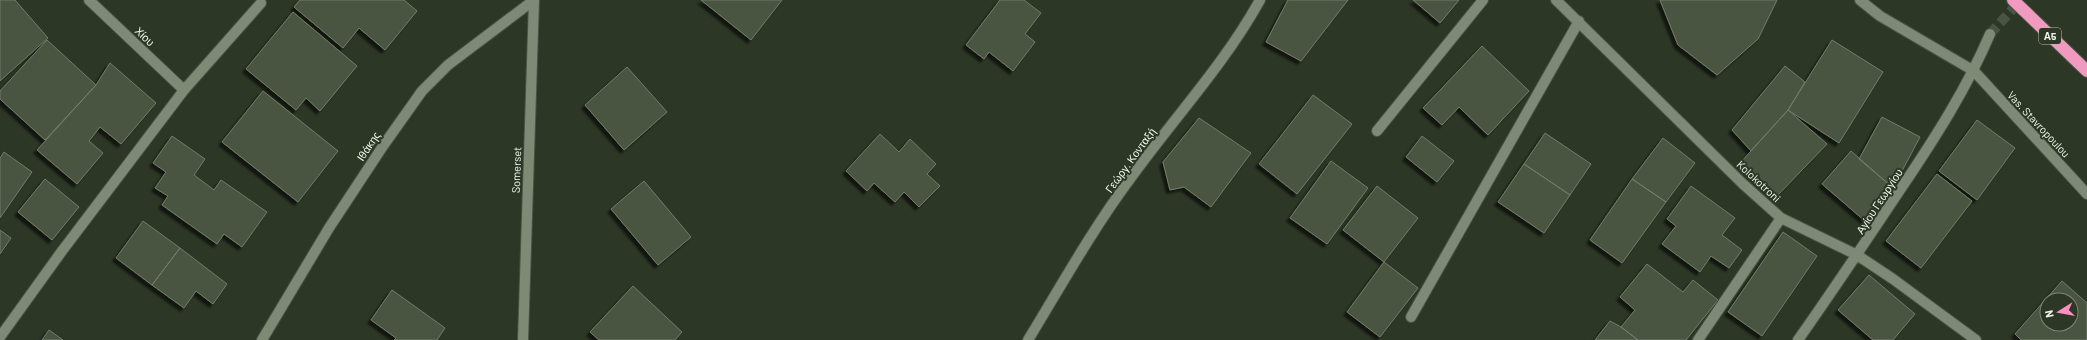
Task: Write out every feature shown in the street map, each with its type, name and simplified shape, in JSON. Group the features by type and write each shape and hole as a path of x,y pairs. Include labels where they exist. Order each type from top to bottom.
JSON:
{"highway":[{"name":"Α5","path":"2013,0 2087,71"}],"street":[{"name":"Χίου","path":"89,0 184,90"},
{"name":"Ιθάκης","path":"262,340 329,228 383,146 422,91 448,64 534,0"},
{"name":"Somerset","path":"523,340 534,0"},
{"name":"Γεώργ. Κονταξή","path":"1028,340 1100,223 1129,180 1216,69 1260,0"},
{"path":"1377,131 1483,0"},
{"name":"Kolokotroni","path":"1556,0 1732,173 1781,218 1857,255 1893,279 1976,340"},
{"name":"Vas. Stavropoulou","path":"1860,0 1880,16 1974,71 2087,194"},
{"path":"0,337 62,251 184,90 261,3"},
{"path":"1411,317 1579,21"},
{"name":"Αγίου Γεωργίου","path":"1798,340 1931,144 1974,71 1990,34"},
{"path":"1698,340 1781,218"}],"building":[{"path":"0,0 15,0 48,38 0,81"},
{"path":"300,0 404,0 417,11 385,50 359,28 343,48 294,7"},
{"path":"701,0 782,0 751,40"},
{"path":"1000,0 1024,0 1041,13 1025,34 1035,42 1013,71 989,52 984,59 966,45"},
{"path":"1288,0 1348,0 1301,61 1266,42"},
{"path":"1413,0 1459,0 1440,23"},
{"path":"1660,0 1777,0 1758,39 1717,75 1678,45"},
{"path":"293,12 357,66 320,111 306,98 296,110 246,69"},
{"path":"47,40 96,85 45,140 0,99 0,91"},
{"path":"1832,40 1883,72 1839,143 1788,110"},
{"path":"1482,46 1529,91 1488,135 1459,107 1442,125 1423,108"},
{"path":"110,63 156,103 121,144 100,127 89,141 103,153 77,184 37,150 96,85"},
{"path":"1785,66 1805,82 1788,110 1751,151 1732,130"},
{"path":"627,67 667,112 624,150 585,105"},
{"path":"263,91 338,151 298,202 222,142"},
{"path":"1313,95 1352,124 1297,194 1259,164"},
{"path":"1788,110 1827,144 1777,196 1741,162"},
{"path":"1882,117 1920,137 1893,188 1859,159"},
{"path":"1199,118 1251,153 1211,207 1184,187 1170,190 1163,162"},
{"path":"1977,120 2015,148 1977,200 1939,171"},
{"path":"1545,133 1591,164 1570,195 1524,164"},
{"path":"880,134 899,152 910,139 936,164 927,174 940,186 919,207 904,192 895,202 874,183 867,191 846,171"},
{"path":"172,136 205,159 194,175 214,190 221,180 267,212 242,247 224,234 217,244 162,205 168,196 155,188 166,172 153,163"},
{"path":"1422,136 1454,161 1437,182 1406,157"},
{"path":"1663,138 1695,163 1666,202 1632,179"},
{"path":"1851,151 1893,188 1865,221 1822,184"},
{"path":"4,152 32,172 0,218 0,158"},
{"path":"1331,161 1368,188 1327,244 1290,218"},
{"path":"1524,164 1570,195 1544,233 1498,202"},
{"path":"1937,174 1972,201 1921,268 1886,241"},
{"path":"45,179 79,207 52,240 18,212"},
{"path":"1632,179 1666,202 1622,263 1590,240"},
{"path":"644,181 691,237 658,265 611,209"},
{"path":"1377,186 1418,218 1384,262 1343,230"},
{"path":"1691,186 1735,218 1722,235 1742,250 1729,268 1711,256 1700,272 1662,244 1676,226 1667,219"},
{"path":"143,221 180,248 152,285 116,258"},
{"path":"0,230 11,238 0,254"},
{"path":"1783,232 1817,256 1762,336 1728,312"},
{"path":"180,248 227,284 213,304 196,291 184,308 152,285"},
{"path":"1384,262 1418,288 1380,337 1347,312"},
{"path":"1647,264 1683,292 1693,280 1718,300 1686,340 1638,340 1621,327 1635,310 1620,297"},
{"path":"1869,275 1915,314 1893,340 1873,340 1838,310"},
{"path":"2062,281 2074,292 2052,292"},
{"path":"633,286 682,332 675,340 599,340 590,332"},
{"path":"392,290 445,328 437,340 394,340 396,338 371,320"},
{"path":"2079,296 2087,303 2087,340 2021,340 2015,334 2039,307 2039,332 2079,332"},
{"path":"1610,321 1621,327 1638,340 1595,340"},
{"path":"49,330 63,340 42,340"}],"tunnel":[{"path":"1990,34 2021,0"}]}
